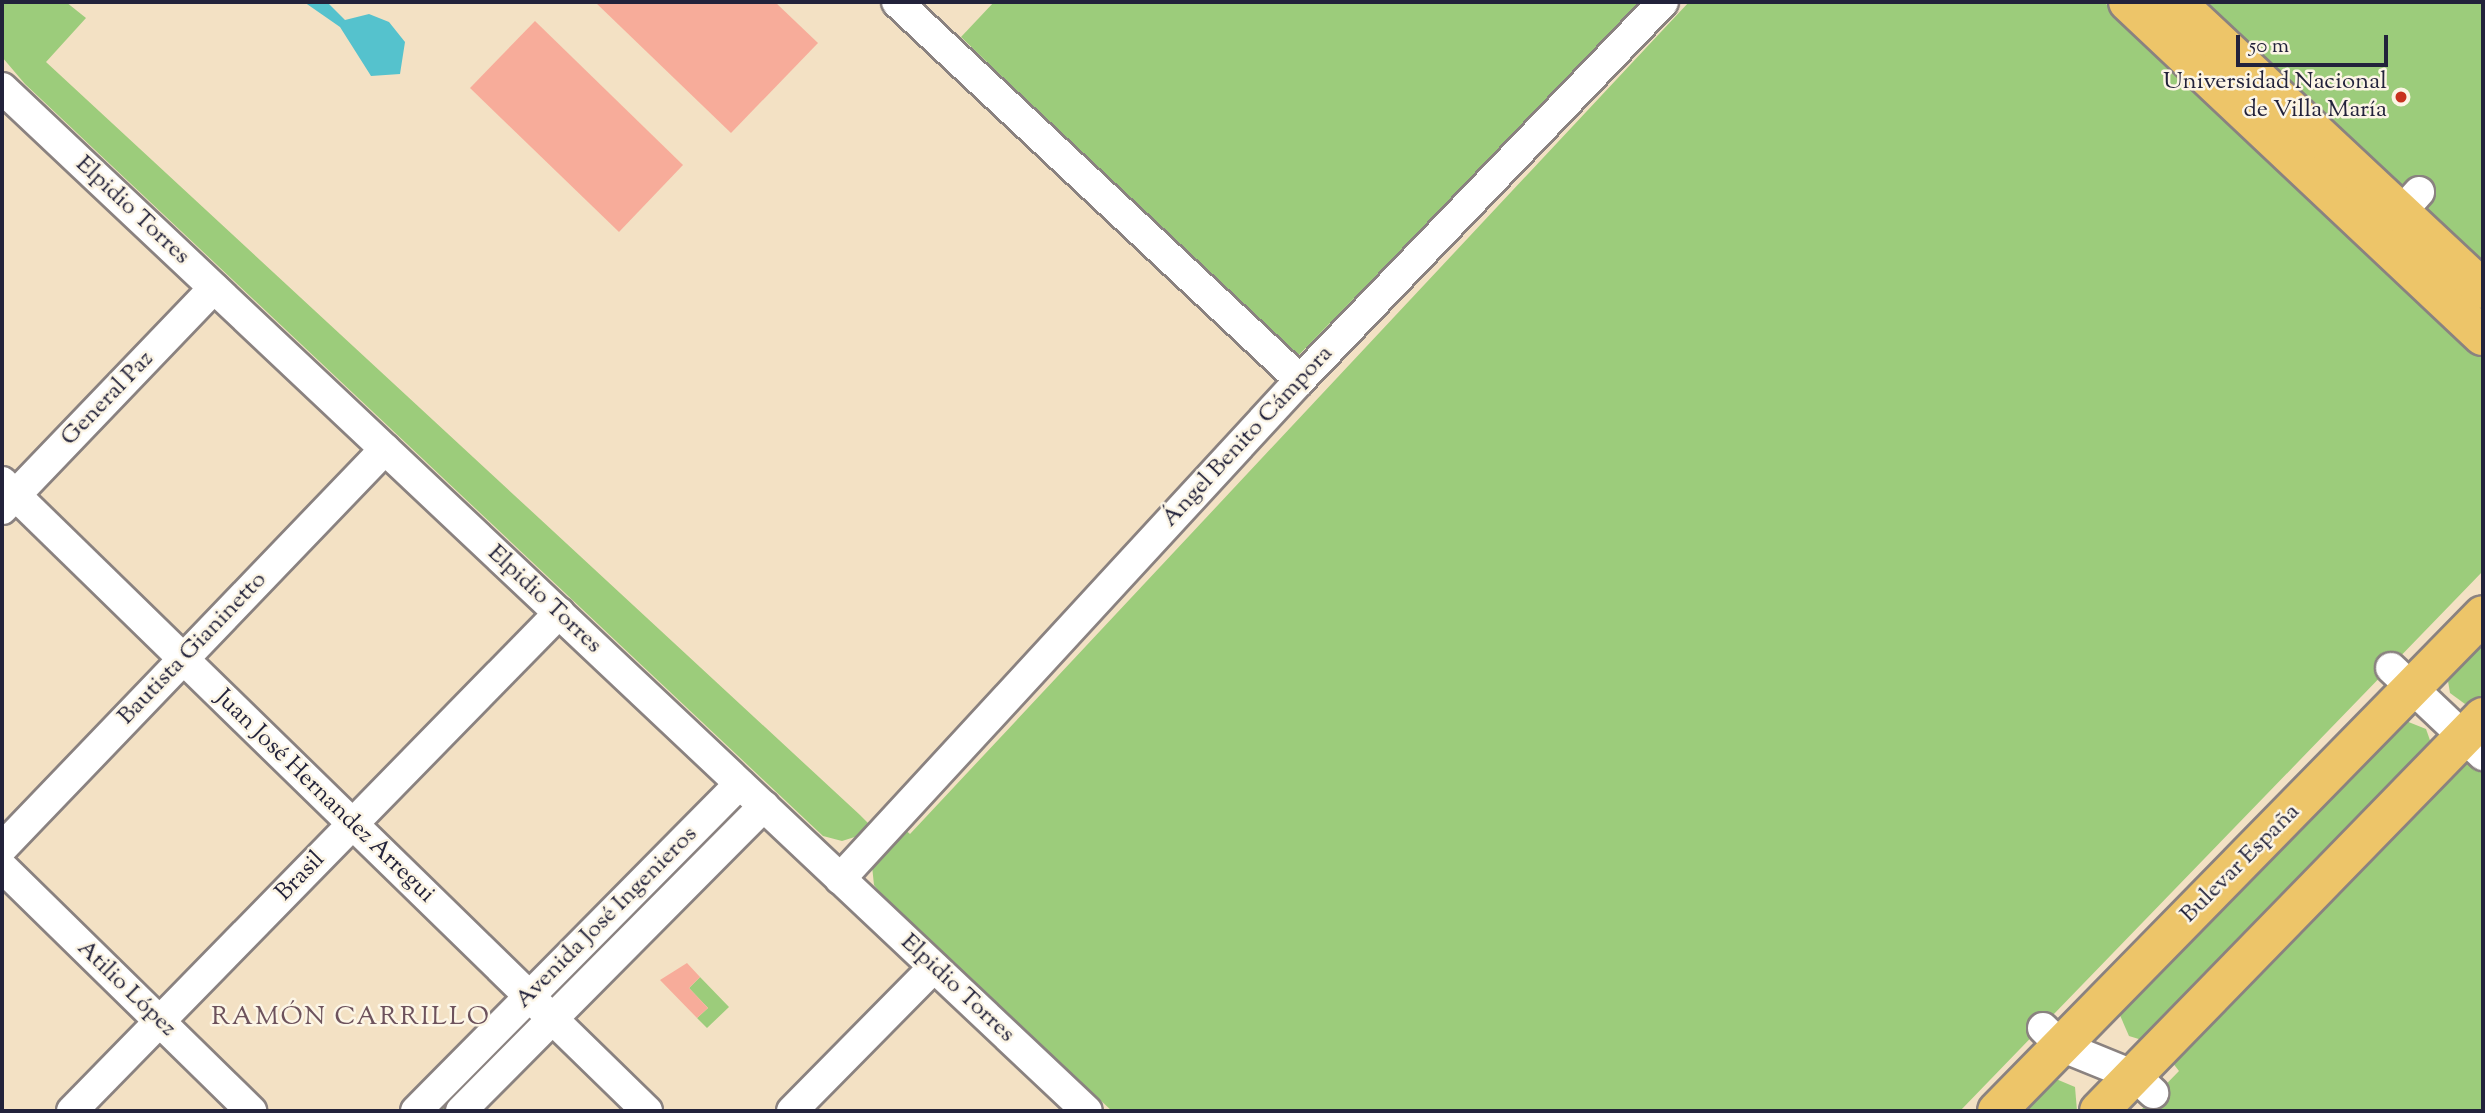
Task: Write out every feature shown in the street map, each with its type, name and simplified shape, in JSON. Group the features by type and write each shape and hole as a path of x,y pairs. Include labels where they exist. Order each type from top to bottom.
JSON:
{"main road":[{"path":"2128,2 2483,336"},
{"path":"2176,2 2410,202 2483,289"},
{"name":"Bulevar España","path":"1997,1111 2052,1037 2402,679 2483,615"},
{"path":"2099,1111 2144,1085 2477,737"}],"street":[{"path":"897,2 1300,380"},
{"name":"Ángel Benito Cámpora","path":"840,879 1300,380 1663,2"},
{"name":"Elpidio Torres","path":"2,88 1087,1111"},
{"name":"General Paz","path":"6,496 214,288"},
{"name":"Bautista Gianinetto","path":"2,848 385,449"},
{"name":"Juan José Hernandez Arregui","path":"6,496 183,659 647,1111"},
{"name":"Brasil","path":"72,1111 161,1023 559,613"},
{"path":"2402,679 2477,737"},
{"name":"Avenida José Ingenieros","path":"416,1111 740,784"},
{"name":"Avenida José Ingenieros","path":"461,1111 764,806"},
{"name":"Atilio López","path":"2,866 251,1111"},
{"path":"792,1111 934,967"},
{"path":"2052,1037 2144,1085"}],"green space":[{"path":"2,2 66,2 86,18 46,62 860,815 870,825 861,835 842,841 823,836 25,84 2,57"},
{"path":"994,2 1642,2 1295,359 961,37"},
{"path":"1689,2 2104,2 2483,356 2483,571 1960,1111 1112,1111 886,901 874,885 872,866 903,828 910,834"},
{"name":"Universidad Nacional de Villa María","path":"2199,2 2483,2 2483,272"},
{"path":"2483,634 2483,699 2465,704 2450,693 2447,675"},
{"path":"2406,721 2426,729 2432,746 2142,1040 2129,1036 2119,1013"},
{"path":"2483,759 2483,1111 2140,1111 2179,1071 2172,1062 2464,760"},
{"path":"737,807 740,811 555,991"},
{"path":"700,977 729,1007 707,1028 697,1018 708,1008 689,988"},
{"path":"523,1022 527,1027 448,1111 428,1111"},
{"path":"2056,1079 2075,1087 2077,1111 2015,1111"}],"water":[{"path":"304,2 327,2 345,20 369,14 389,22 405,42 400,74 371,76 340,27"}],"building":[{"path":"595,2 775,2 818,43 731,133"},
{"path":"535,21 683,165 619,232 470,88"},
{"path":"687,963 700,977 689,988 708,1008 697,1018 660,980"}],"place":[{"name":"Universidad Nacional de Villa María","path":"2401,97"}],"district":[{"name":"RAMÓN CARRILLO","path":"351,1018"}]}
